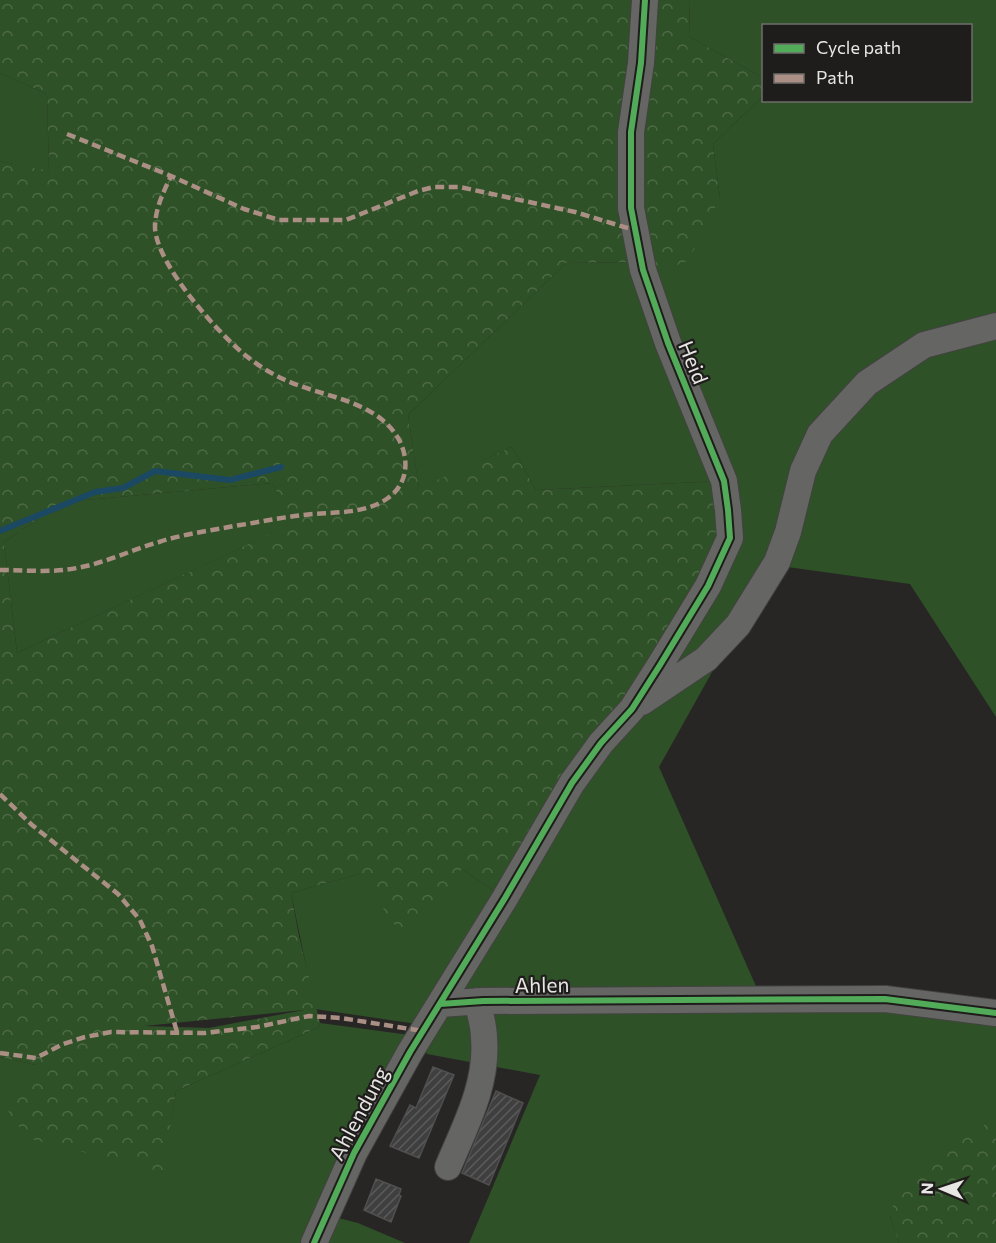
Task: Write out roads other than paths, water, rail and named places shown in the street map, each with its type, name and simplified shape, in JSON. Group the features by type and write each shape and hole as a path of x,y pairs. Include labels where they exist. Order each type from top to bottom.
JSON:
{"street":[{"name":"Heid","path":"632,709 708,586 730,538 724,481 668,343 644,270 632,219 631,132 641,63 645,0"},
{"path":"440,1004 572,783 601,743 632,709 706,658 738,625 777,562 788,532 803,471 820,434 867,383 924,345 996,326"},
{"name":"Ahlen","path":"440,1004 477,1001 885,999 996,1013"},
{"path":"448,1167 472,1108 483,1073 484,1037 477,1001"},
{"name":"Ahlendung","path":"314,1243 359,1144 410,1052 440,1004"}],"waterway":[{"path":"0,531 95,492 123,488 155,471 230,480 281,467"}]}
